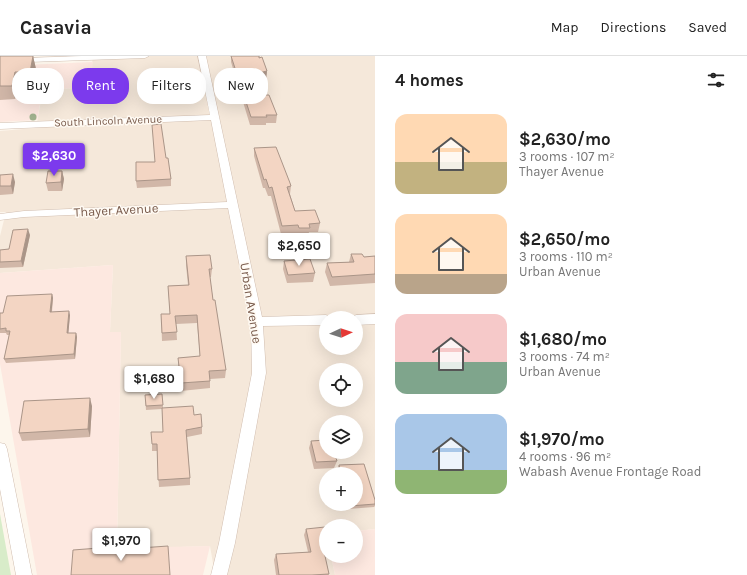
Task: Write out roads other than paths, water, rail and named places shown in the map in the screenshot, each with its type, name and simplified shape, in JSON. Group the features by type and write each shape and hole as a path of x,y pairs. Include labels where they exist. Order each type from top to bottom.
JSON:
{"street":[{"path":"0,61 44,58 145,56"},
{"name":"Urban Avenue","path":"202,56 257,322 259,373 227,543 219,575"},
{"name":"South Lincoln Avenue","path":"0,126 215,117"},
{"name":"Thayer Avenue","path":"0,217 24,214 232,204"},
{"path":"363,320 375,319"},
{"path":"257,322 319,320"},
{"path":"0,449 24,575"}]}
